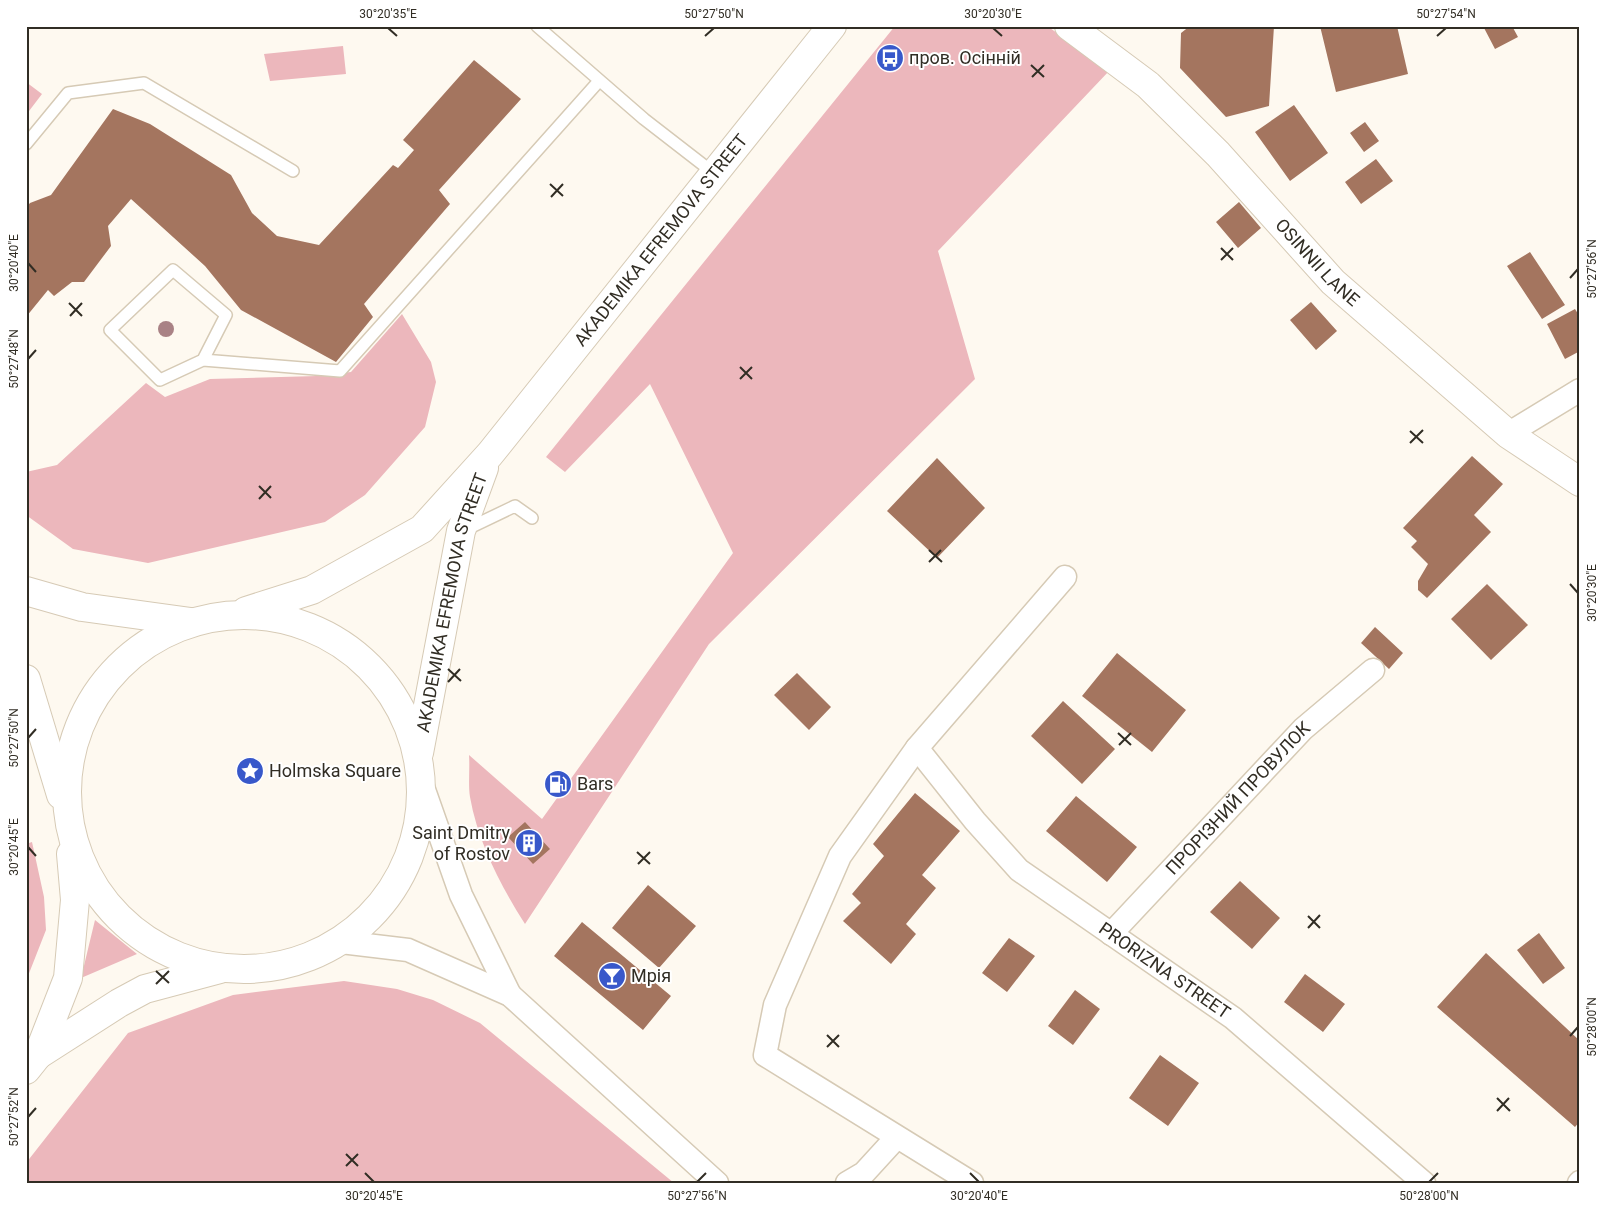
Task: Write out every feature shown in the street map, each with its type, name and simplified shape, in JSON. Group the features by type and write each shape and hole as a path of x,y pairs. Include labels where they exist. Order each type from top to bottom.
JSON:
{"main road":[{"name":"AKADEMIKA EFREMOVA STREET","path":"237,613 312,590 422,530 490,454 832,26"},
{"name":"OSINNII LANE","path":"1070,27 1148,85 1218,154 1333,282 1508,434 1580,482"},
{"name":"AKADEMIKA EFREMOVA STREET","path":"419,753 461,531 490,454"},
{"path":"26,591 82,607 191,622"},
{"path":"26,679 68,822 87,876 121,921 168,953 222,969 255,970 287,965 341,942 386,901 405,870 414,847 423,787 419,753 399,702 364,659 318,629 265,614 237,613 191,622 145,644 107,678 81,721 67,770 68,822 75,900 68,978 32,1062"},
{"path":"32,1062 119,1003 145,989 222,969"}],"street":[{"path":"1508,434 1580,390"},
{"path":"972,1183 896,1138 765,1055 776,1005 840,856 917,748 1065,578"},
{"name":"ПРОРІЗНИЙ ПРОВУЛОК","path":"1111,934 1303,729 1373,670"},
{"name":"PRORIZNA STREET","path":"917,748 975,820 1020,870 1233,1018 1424,1183"},
{"path":"423,787 461,894 510,995"},
{"path":"341,942 408,950 510,995 717,1183"},
{"path":"847,1183 864,1173 896,1138"}],"lane":[{"path":"537,26 599,82 715,174"},
{"path":"203,360 226,315 172,270 110,330 160,380 203,360 340,371 599,82"},
{"path":"26,144 68,93 144,83 293,171"},
{"path":"461,531 515,506 532,518"}],"shaded area":[{"path":"895,26 1047,26 1110,70 938,251 975,379 709,644 525,924 499,879 479,831 470,797 469,755 542,819 733,553 650,384 565,472 546,457"},
{"path":"343,46 346,74 270,81 264,54"},
{"path":"26,82 42,94 26,115"},
{"path":"402,314 431,362 436,382 425,427 365,495 325,522 148,563 73,549 26,515 26,472 57,465 146,383 165,397 210,379 317,376 351,372"},
{"path":"32,842 44,897 46,930 26,981 26,844"},
{"path":"95,920 137,954 81,978"},
{"path":"344,981 397,989 433,1000 480,1023 674,1183 26,1183 26,1163 128,1033 233,995"}],"building":[{"path":"1190,26 1274,26 1269,106 1226,117 1180,68 1181,33"},
{"path":"1320,26 1397,26 1408,74 1336,92"},
{"path":"1483,26 1512,26 1518,37 1495,49"},
{"path":"474,60 521,99 439,190 450,204 364,304 373,317 336,362 241,310 205,266 131,199 108,226 111,246 84,282 72,282 54,296 48,290 26,317 26,208 30,203 51,195 113,109 150,124 231,175 252,213 277,236 319,245 393,165 398,168 414,150 403,140"},
{"path":"1294,105 1328,153 1290,181 1255,132"},
{"path":"1365,122 1379,141 1364,152 1350,133"},
{"path":"1376,159 1393,181 1361,204 1345,182"},
{"path":"1239,202 1261,228 1238,248 1216,222"},
{"path":"1530,252 1565,305 1542,319 1507,266"},
{"path":"1311,302 1337,331 1316,350 1290,320"},
{"path":"1575,309 1580,317 1580,351 1565,359 1547,324"},
{"path":"1472,456 1503,484 1474,515 1491,532 1427,598 1418,590 1418,581 1428,564 1411,547 1417,541 1403,528"},
{"path":"937,458 985,508 937,558 887,511"},
{"path":"1487,584 1528,625 1491,660 1451,619"},
{"path":"1375,627 1403,653 1389,669 1361,643"},
{"path":"1117,653 1186,710 1152,752 1082,696"},
{"path":"797,673 831,707 809,730 774,695"},
{"path":"1063,701 1115,749 1082,784 1031,736"},
{"path":"915,793 960,831 922,875 936,888 906,924 916,934 891,964 843,921 861,903 852,894 884,856 873,844"},
{"path":"1076,796 1137,847 1107,882 1046,831"},
{"name":"Saint Dmitry of Rostov","path":"525,822 550,849 533,864 508,837"},
{"path":"1240,881 1280,918 1252,949 1210,912"},
{"path":"648,885 696,926 659,968 612,928"},
{"name":"Мрія","path":"582,922 671,996 643,1030 554,956"},
{"path":"1539,933 1565,968 1543,984 1517,950"},
{"path":"1009,938 1035,956 1007,992 982,973"},
{"path":"1486,953 1580,1041 1580,1121 1575,1127 1437,1007"},
{"path":"1305,974 1345,1004 1323,1032 1284,1002"},
{"path":"1075,990 1100,1009 1073,1045 1048,1026"},
{"path":"1160,1055 1199,1083 1168,1126 1129,1098"}],"place":[{"name":"пров. Осінній","path":"890,58"},
{"name":"Holmska Square","path":"250,771"},
{"name":"Bars","path":"558,784"},
{"name":"Saint Dmitry of Rostov","path":"529,843"},
{"name":"Мрія","path":"612,976"}]}
